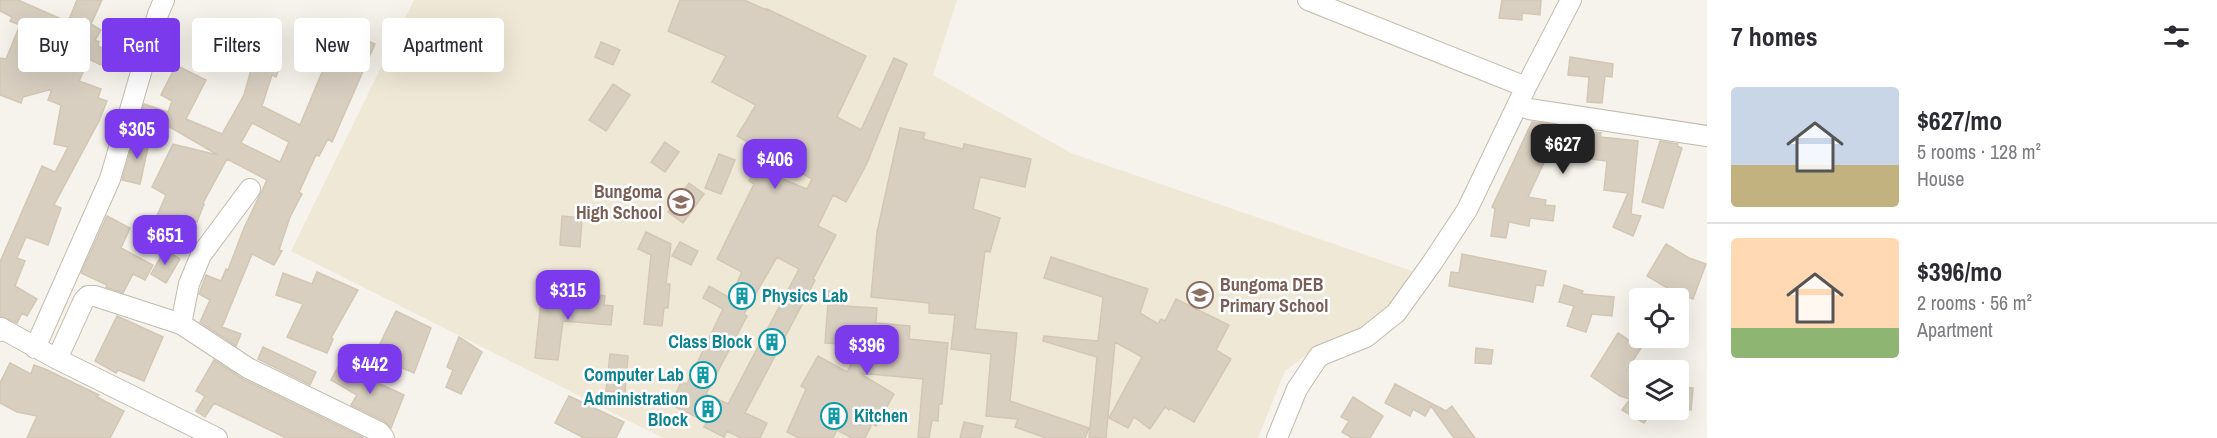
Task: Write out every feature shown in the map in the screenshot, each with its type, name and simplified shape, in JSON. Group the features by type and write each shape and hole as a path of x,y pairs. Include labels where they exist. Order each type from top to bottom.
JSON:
{"street":[{"path":"35,348 110,179 164,0"},
{"path":"1308,0 1522,95 1529,109 1707,136"},
{"path":"1277,438 1297,389 1319,356 1366,337 1396,313 1432,263 1467,210 1571,0"},
{"path":"182,324 189,284 201,255 250,189"},
{"path":"57,359 84,300 88,296 95,296 182,324 248,368 379,432 384,438"},
{"path":"0,331 1,328 35,348 217,438"}],"shaded area":[{"name":"Bungoma High School","path":"414,0 957,0 933,75 1071,153 1412,271 1382,319 1356,336 1308,354 1285,371 1258,438 663,438 291,251 382,65 382,72 504,72 504,18 405,18"}],"building":[{"path":"0,0 18,0 59,18 18,18 18,24 10,21 12,17 0,11"},
{"path":"77,0 102,0 91,24 101,30 95,40 102,48 101,65 90,60 90,18 70,18"},
{"path":"680,0 744,0 866,56 837,117 861,130 894,58 907,64 857,182 846,202 833,195 818,226 836,235 745,413 767,423 760,438 741,438 727,431 724,437 704,427 707,422 671,405 681,382 687,384 723,309 703,298 709,286 730,298 742,272 717,259 754,184 749,181 756,168 807,189 812,179 737,136 756,105 712,82 726,56 668,31","holes":["777,257 799,269 728,404 706,394 747,316 744,314"]},
{"path":"1502,0 1541,0 1540,15 1522,13 1522,20 1499,18"},
{"path":"18,30 18,72 83,72 79,81 101,89 98,98 107,101 99,121 54,205 61,208 48,245 26,237 17,258 25,261 15,286 37,299 27,316 22,313 17,323 0,316 0,262 42,166 55,172 68,147 54,144 61,105 48,100 52,89 23,97 21,103 0,95 0,58 6,59"},
{"path":"370,42 375,44 370,55"},
{"path":"601,42 620,50 613,65 595,57"},
{"path":"1570,57 1613,64 1612,77 1605,76 1602,103 1587,102 1589,77 1568,75"},
{"path":"180,67 206,80 186,119 222,134 244,95 250,72 278,72 276,77 272,75 262,106 300,125 322,72 363,72 332,142 328,139 319,156 316,155 299,192 302,194 290,217 279,250 282,251 274,265 252,254 222,327 241,334 236,346 200,322 210,300 199,294 206,275 221,281 226,269 228,270 244,228 267,180 227,159 203,203 197,222 176,214 172,225 156,218 166,195 152,187 173,144 218,155 142,111 144,104 168,112 172,101 161,95 172,72 180,72","holes":["252,123 289,142 280,162 241,143"]},
{"path":"613,84 630,95 606,131 589,120"},
{"path":"1532,122 1551,124 1561,129 1601,133 1600,137 1638,141 1631,214 1641,216 1633,236 1613,227 1628,193 1604,190 1607,161 1548,154 1528,197 1546,200 1545,205 1555,206 1553,221 1530,218 1529,226 1509,222 1506,238 1491,236 1495,209 1492,207"},
{"path":"900,128 925,133 923,139 963,149 964,144 1031,159 1025,187 980,177 973,209 1000,218 990,252 985,251 975,329 1017,333 1010,401 1089,428 1085,438 1046,438 1015,427 1018,419 986,416 991,354 951,349 955,315 929,313 929,303 871,297 877,232"},
{"path":"135,135 150,138 140,184 122,180"},
{"path":"1660,141 1678,144 1677,146 1682,148 1663,208 1642,202"},
{"path":"665,142 679,152 665,172 651,162"},
{"path":"719,154 735,160 721,194 705,188"},
{"path":"689,183 704,194 683,223 668,212"},
{"path":"107,216 130,228 121,248 153,265 145,280 133,274 123,293 106,287 107,285 81,273"},
{"path":"562,216 582,218 580,247 560,245"},
{"path":"646,232 671,244 666,284 670,284 668,308 664,308 662,326 644,324 651,255 638,249"},
{"path":"680,242 698,251 691,265 672,256"},
{"path":"1666,244 1689,258 1706,264 1693,299 1689,297 1689,288 1668,288 1647,276"},
{"path":"165,249 180,259 166,283 151,274"},
{"path":"1462,254 1546,271 1543,286 1536,285 1533,302 1449,286 1451,272 1459,273"},
{"path":"1051,257 1148,289 1140,313 1158,324 1161,319 1165,321 1176,299 1229,325 1216,350 1231,359 1194,422 1165,407 1150,429 1134,417 1128,428 1109,418 1142,357 1115,342 1106,438 1089,437 1097,357 1043,341 1044,336 1098,341 1103,297 1044,278"},
{"path":"317,272 358,290 331,338 333,339 327,353 287,337 303,304 276,295 283,273 312,284"},
{"path":"1564,285 1583,291 1582,294 1614,297 1612,316 1592,314 1586,332 1567,326 1574,306 1559,302"},
{"path":"829,291 843,292 843,306 877,308 876,323 910,326 909,339 948,343 942,404 939,404 938,421 932,420 929,438 918,437 923,379 859,373 894,394 876,426 872,424 865,438 852,438 837,430 833,438 799,438 787,432 806,389 801,386 818,356 847,372 861,345 825,343"},
{"path":"580,292 605,296 604,305 613,306 611,325 563,321 558,360 535,358 541,301 579,305"},
{"path":"396,311 431,328 414,373 373,358"},
{"path":"117,316 163,337 144,381 118,370 116,373 95,361"},
{"path":"1618,333 1629,340 1629,348 1641,348 1633,360 1629,360 1627,370 1629,371 1629,399 1620,396 1591,376"},
{"path":"459,337 482,352 461,394 446,387 453,370 447,367"},
{"path":"263,347 316,372 310,385 258,359"},
{"path":"1476,348 1493,350 1491,364 1475,363"},
{"path":"610,354 628,356 625,393 606,391"},
{"path":"214,360 243,379 364,438 286,438 214,403 205,417 196,411 205,396 196,391"},
{"path":"10,363 31,374 34,365 45,369 99,395 97,397 124,411 110,438 27,438 37,416 17,412 0,403 0,383"},
{"path":"339,365 404,395 391,428 384,421 351,405 357,395 331,380"},
{"path":"1395,384 1446,411 1452,406 1475,438 1454,438 1431,406 1425,416 1413,409 1410,416 1385,403"},
{"path":"1689,388 1693,388 1691,410 1689,410"},
{"path":"569,396 624,422 616,438 584,438 555,423"},
{"path":"1353,397 1383,416 1370,438 1352,438 1342,432 1349,421 1341,417"},
{"path":"1629,400 1629,414 1622,410"},
{"path":"964,422 983,426 980,438 960,438"}],"place":[{"name":"Bungoma High School","path":"681,202"},
{"name":"Bungoma DEB Primary School","path":"1200,295"},
{"name":"Physics Lab","path":"742,296"},
{"name":"Class Block","path":"772,342"},
{"name":"Computer Lab","path":"703,375"},
{"name":"Administration Block","path":"708,409"},
{"name":"Kitchen","path":"834,416"}]}
